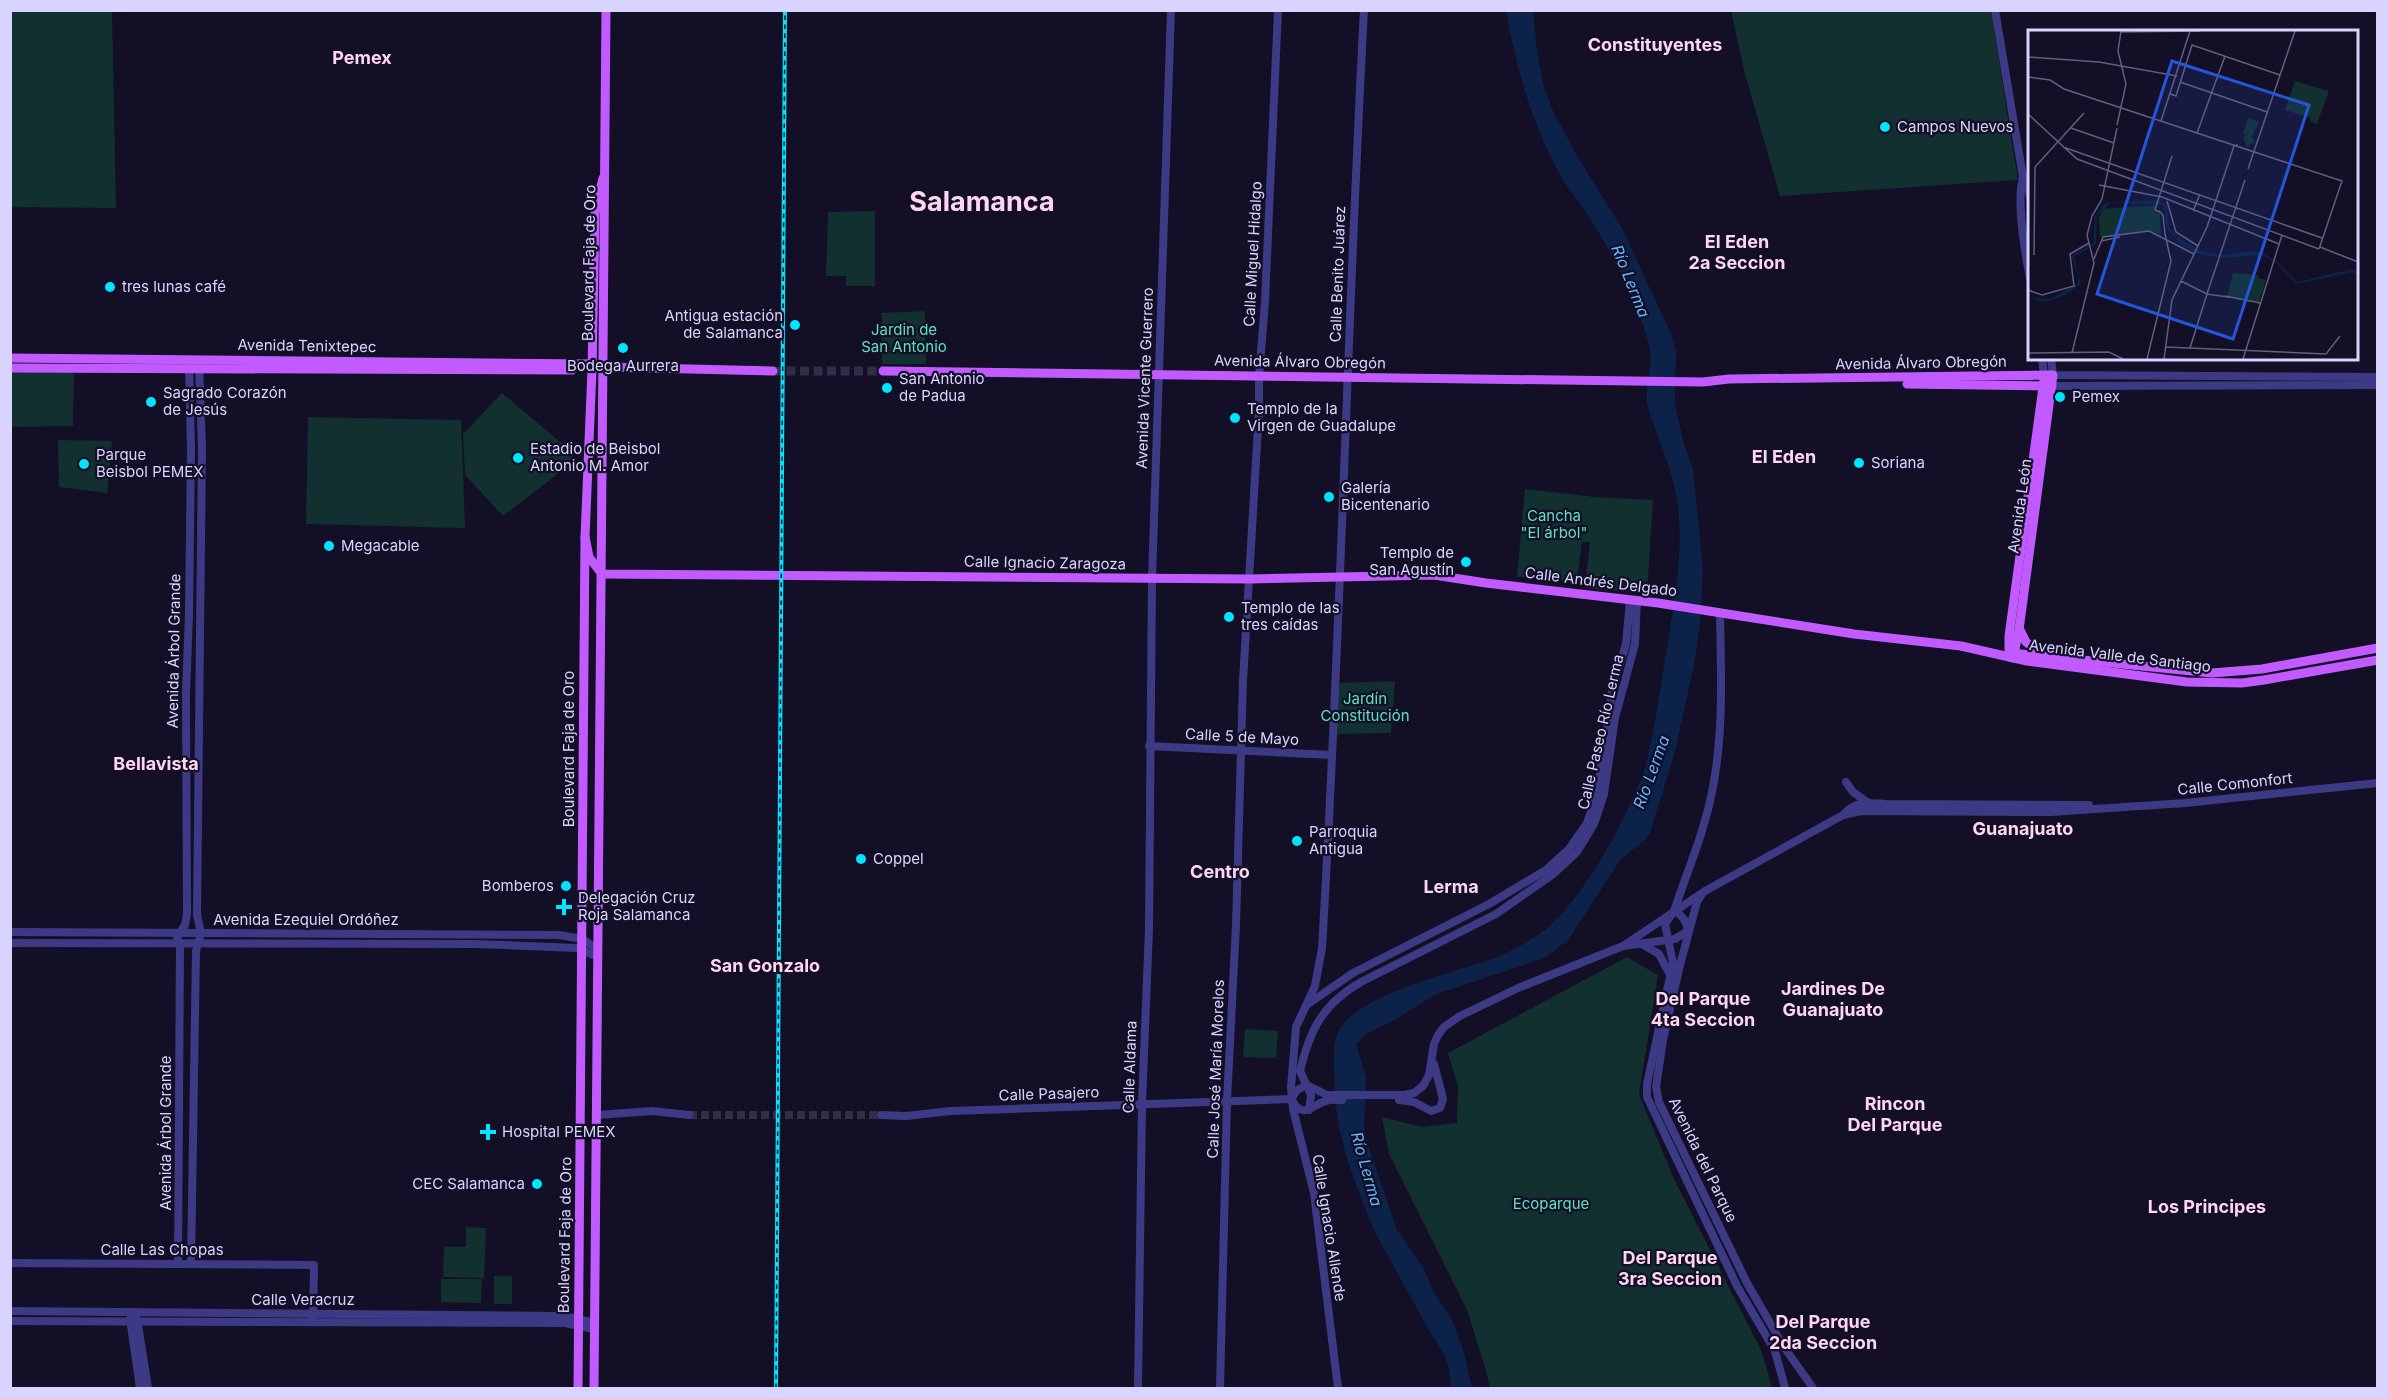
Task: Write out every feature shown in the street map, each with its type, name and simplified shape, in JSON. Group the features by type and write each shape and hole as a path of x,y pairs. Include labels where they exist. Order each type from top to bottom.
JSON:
{"main road":[{"path":"605,174 606,10"},
{"name":"Boulevard Faja de Oro","path":"578,1389 585,537 595,213 601,182 605,174"},
{"name":"Boulevard Faja de Oro","path":"594,1389 605,174"},
{"name":"Avenida Tenixtepec","path":"10,358 194,359 293,365 592,367 604,369"},
{"name":"Avenida Tenixtepec","path":"10,368 199,370 293,365"},
{"path":"604,369 773,371"},
{"name":"Avenida Álvaro Obregón","path":"878,371 949,375 968,371 1160,376 1619,380 1752,385 2048,380"},
{"name":"Avenida León","path":"2010,655 2019,630 2048,380"},
{"name":"Avenida León","path":"2010,655 2048,380"},
{"path":"585,537 589,557 602,573"},
{"name":"Calle Ignacio Zaragoza","path":"602,573 1152,579 1338,579 1434,575 1486,583"},
{"name":"Calle Andrés Delgado","path":"1486,583 1716,612"},
{"name":"Avenida Valle de Santiago","path":"1716,612 1854,634 1962,646 2161,679 2212,683 2264,680 2378,660"},
{"path":"2019,630 2030,646 2042,654 2051,656"},
{"name":"Avenida Valle de Santiago","path":"2010,655 2051,656 2222,673 2262,669 2378,648"},
{"path":"583,895 599,894"},
{"path":"582,1031 591,1031 597,1039"},
{"path":"582,1102 587,1111 597,1115"},
{"path":"580,1161 590,1154 596,1144"}],"street":[{"name":"Avenida Vicente Guerrero","path":"1149,746 1152,579 1171,10"},
{"name":"Calle Miguel Hidalgo","path":"1240,751 1265,300 1278,10"},
{"name":"Calle Benito Juárez","path":"1332,755 1353,213 1364,10"},
{"path":"1995,10 2023,181 2028,251"},
{"path":"2023,181 2028,192"},
{"name":"Avenida Árbol Grande","path":"178,1264 180,944 177,941 179,933 185,926 187,914 186,693 191,460 189,370 194,359"},
{"name":"Avenida Árbol Grande","path":"191,1264 196,951 201,933 197,915 202,449 199,370 194,359"},
{"name":"Avenida León","path":"2043,360 2048,380"},
{"name":"Avenida León","path":"2048,380 2051,360"},
{"name":"Avenida Álvaro Obregón","path":"2048,380 2378,377"},
{"name":"Avenida Álvaro Obregón","path":"2048,380 2378,385"},
{"name":"Calle Paseo Río Lerma","path":"1303,1009 1353,973 1489,904 1546,870 1569,849 1587,823 1597,794 1613,686 1626,644 1633,600"},
{"name":"Calle Paseo Río Lerma","path":"1300,1076 1318,1019 1328,1006 1347,990 1496,914 1552,875 1577,852 1594,824 1604,794 1615,718 1635,644 1633,600"},
{"name":"Avenida del Parque","path":"1716,612 1721,709 1715,775 1708,810 1674,911 1665,924 1673,959 1647,1084 1648,1100 1737,1286 1775,1351 1785,1389"},
{"name":"Calle 5 de Mayo","path":"1149,746 1332,755"},
{"name":"Calle Aldama","path":"1138,1389 1142,1104 1149,928 1149,746"},
{"name":"Calle José María Morelos","path":"1220,1389 1227,1101 1236,925 1240,751"},
{"name":"Calle Ignacio Allende","path":"1332,755 1321,961 1315,986 1303,1009 1294,1036 1291,1099 1314,1193 1338,1389"},
{"path":"1846,783 1857,796 1867,802"},
{"name":"Calle Comonfort","path":"1848,812 2050,812 2096,807 2185,803 2378,783"},
{"name":"Calle Comonfort","path":"1848,812 1867,802 2091,805 2096,807"},
{"path":"1623,946 1705,891 1848,812"},
{"name":"Avenida del Parque","path":"1705,891 1697,902 1688,931 1663,1040 1656,1081 1657,1097 1747,1283 1784,1347 1813,1389"},
{"path":"1424,1107 1425,1083 1434,1044 1441,1031 1460,1016 1518,988 1623,946 1679,937 1688,931 1685,920 1674,911"},
{"name":"Avenida Ezequiel Ordóñez","path":"10,932 559,935 583,939 598,953"},
{"name":"Avenida Ezequiel Ordóñez","path":"10,943 476,944 577,948 598,953"},
{"path":"1637,943 1659,954 1670,976"},
{"path":"1293,1058 1300,1076 1307,1085 1327,1098 1408,1098 1424,1107 1436,1110 1442,1104 1443,1095 1432,1056"},
{"path":"1408,1098 1425,1083 1437,1080"},
{"path":"1307,1085 1298,1090 1291,1099 1298,1108 1309,1110 1327,1098"},
{"path":"1307,1085 1311,1100 1309,1110"},
{"name":"Calle Pasajero","path":"881,1115 906,1116 951,1111 1291,1099"},
{"path":"180,1109 194,1109"},
{"path":"597,1115 652,1112 689,1115"},
{"path":"180,1135 193,1136"},
{"name":"Calle Las Chopas","path":"10,1263 314,1265 314,1314"},
{"name":"Calle Veracruz","path":"10,1311 460,1314 579,1321 594,1326"},
{"path":"132,1312 148,1389"},
{"path":"191,1313 191,1323"},
{"path":"314,1314 314,1323"},
{"name":"Calle Veracruz","path":"10,1321 314,1323 579,1321"},
{"path":"134,1322 140,1389"}],"green space":[{"path":"11,10 112,11 116,208 11,207"},
{"name":"Campos Nuevos","path":"1731,11 1991,11 2018,180 1780,196 1745,74"},
{"path":"875,211 875,286 846,286 846,276 826,276 828,212"},
{"name":"Jardin de San Antonio","path":"925,311 926,364 882,364 882,313"},
{"path":"11,371 74,372 73,426 11,427"},
{"name":"Estadio de Beisbol Antonio M. Amor","path":"502,393 573,453 572,463 503,516 465,475 463,434"},
{"path":"308,417 461,420 465,528 306,524"},
{"name":"Parque Beisbol PEMEX","path":"58,440 112,441 107,493 59,487"},
{"name":"Cancha \"El árbol\"","path":"1525,489 1595,497 1653,500 1647,593 1585,588 1590,542 1582,542 1577,581 1517,577"},
{"name":"Jardín Constitución","path":"1395,681 1391,733 1336,734 1337,683"},
{"name":"Ecoparque","path":"1627,957 1658,975 1639,1094 1674,1179 1762,1352 1772,1388 1490,1388 1467,1310 1389,1154 1382,1117 1422,1127 1457,1123 1458,1086 1448,1053"},
{"path":"1245,1029 1278,1031 1276,1058 1243,1057"},
{"path":"466,1227 486,1228 484,1278 443,1277 444,1247 466,1247"},
{"path":"494,1276 512,1276 512,1304 494,1304"},
{"path":"441,1279 482,1279 481,1303 441,1302"}],"water":[{"name":"Río Lerma","path":"1506,11 1533,11 1538,58 1544,86 1553,111 1577,156 1622,228 1672,336 1676,352 1675,405 1684,444 1693,469 1703,569 1695,660 1675,752 1650,833 1645,840 1621,859 1568,940 1547,956 1434,995 1395,1020 1366,1034 1356,1044 1366,1077 1364,1127 1366,1139 1397,1230 1423,1267 1433,1291 1451,1318 1463,1349 1472,1388 1451,1388 1449,1368 1444,1354 1377,1235 1349,1165 1336,1104 1334,1045 1345,1023 1360,1009 1381,997 1430,978 1494,958 1531,940 1557,919 1588,880 1616,833 1645,768 1674,600 1680,540 1675,488 1647,404 1650,352 1644,329 1632,295 1616,262 1561,177 1548,152 1532,113 1520,73"}],"tunnel":[{"path":"773,371 883,371"},
{"path":"689,1115 881,1115"}],"railway":[{"path":"776,1388 785,10"}],"place":[{"name":"Campos Nuevos","path":"1885,127"},
{"name":"tres lunas café","path":"110,287"},
{"name":"Antigua estación de Salamanca","path":"795,325"},
{"name":"Bodega Aurrera","path":"623,348"},
{"name":"San Antonio de Padua","path":"887,388"},
{"name":"Pemex","path":"2060,397"},
{"name":"Sagrado Corazón de Jesús","path":"151,402"},
{"name":"Templo de la Virgen de Guadalupe","path":"1235,418"},
{"name":"Estadio de Beisbol Antonio M. Amor","path":"518,458"},
{"name":"Soriana","path":"1859,463"},
{"name":"Parque Beisbol PEMEX","path":"84,464"},
{"name":"Galería Bicentenario","path":"1329,497"},
{"name":"Megacable","path":"329,546"},
{"name":"Templo de San Agustín","path":"1466,562"},
{"name":"Templo de las tres caídas","path":"1229,617"},
{"name":"Parroquia Antigua","path":"1297,841"},
{"name":"Coppel","path":"861,859"},
{"name":"Bomberos","path":"566,886"},
{"name":"Delegación Cruz Roja Salamanca","path":"564,907"},
{"name":"Hospital PEMEX","path":"488,1132"},
{"name":"CEC Salamanca","path":"537,1184"}],"district":[{"name":"Constituyentes","path":"1655,45"},
{"name":"Pemex","path":"362,58"},
{"name":"Salamanca","path":"982,202"},
{"name":"El Eden 2a Seccion","path":"1737,252"},
{"name":"El Eden","path":"1784,457"},
{"name":"Bellavista","path":"156,764"},
{"name":"Guanajuato","path":"2023,829"},
{"name":"Centro","path":"1220,872"},
{"name":"Lerma","path":"1451,887"},
{"name":"San Gonzalo","path":"765,966"},
{"name":"Jardines De Guanajuato","path":"1833,999"},
{"name":"Del Parque 4ta Seccion","path":"1703,1009"},
{"name":"Rincon Del Parque","path":"1895,1114"},
{"name":"Los Principes","path":"2207,1207"},
{"name":"Del Parque 3ra Seccion","path":"1670,1268"},
{"name":"Del Parque 2da Seccion","path":"1823,1332"}]}
